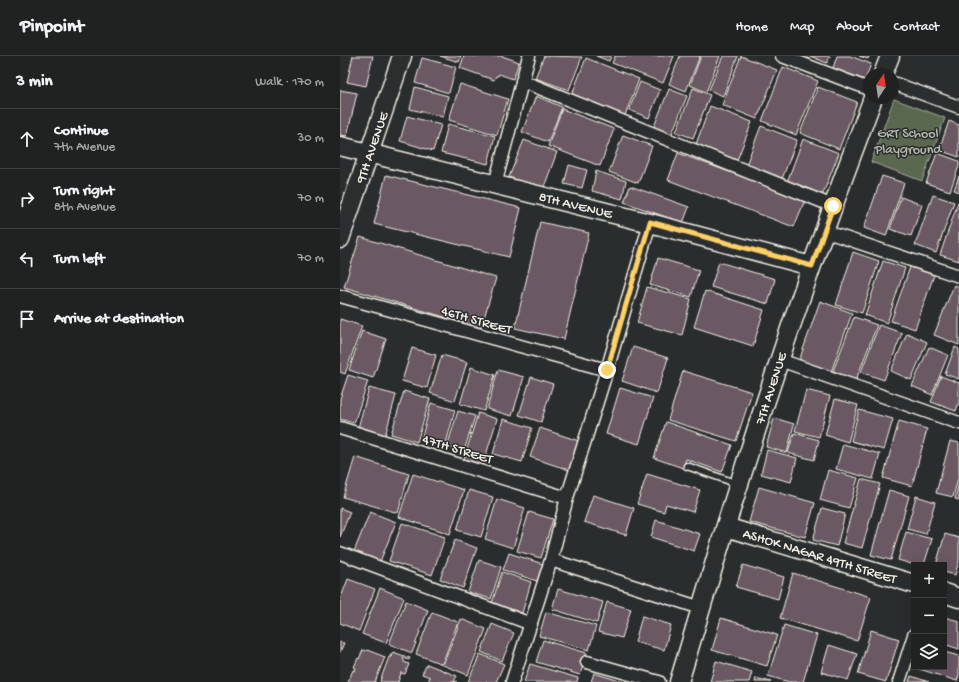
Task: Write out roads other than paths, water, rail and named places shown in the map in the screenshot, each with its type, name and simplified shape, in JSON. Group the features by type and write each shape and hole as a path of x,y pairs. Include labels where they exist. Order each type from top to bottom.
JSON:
{"main road":[{"name":"9TH AVENUE","path":"340,239 402,56"},
{"path":"885,68 890,56"},
{"name":"7TH AVENUE","path":"679,682 739,484 780,360 833,206 871,104"},
{"name":"8TH AVENUE","path":"340,146 650,222 812,266"},
{"name":"ASHOK NAGAR 49TH STREET","path":"726,527 911,583"},
{"path":"947,594 959,598"}],"street":[{"path":"495,184 529,56"},
{"path":"782,56 863,87"},
{"path":"522,81 833,206"},
{"path":"899,85 959,107"},
{"path":"512,682 551,560 567,498 607,370 650,222"},
{"path":"824,232 959,276"},
{"name":"46TH STREET","path":"340,296 607,370"},
{"path":"780,360 959,423"},
{"name":"47TH STREET","path":"340,428 567,498"},
{"path":"340,553 531,624"},
{"path":"551,560 701,608"},
{"path":"899,682 911,644"},
{"path":"587,662 658,682"}],"lane":[{"path":"687,466 739,484"}],"park label":[{"name":"GRT School Playground","path":"908,140"}]}
